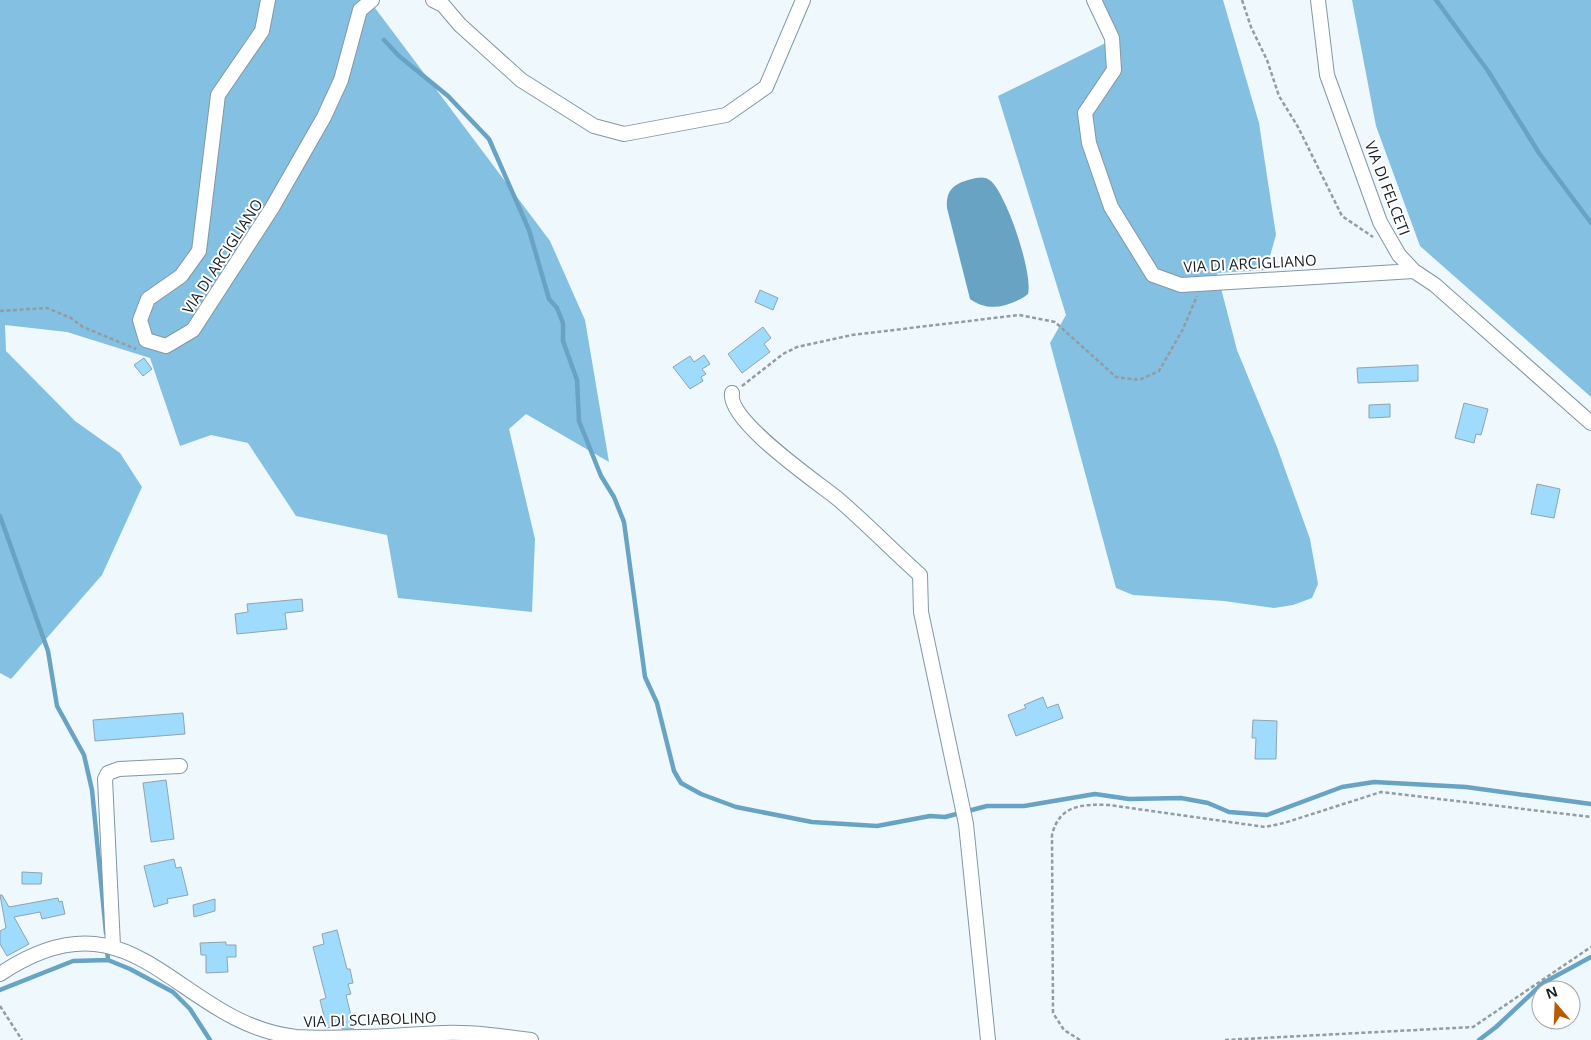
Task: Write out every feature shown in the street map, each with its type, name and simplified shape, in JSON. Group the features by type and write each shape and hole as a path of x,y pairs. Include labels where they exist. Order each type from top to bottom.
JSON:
{"street":[{"name":"VIA DI ARCIGLIANO","path":"268,0 262,31 218,95 199,251 181,276 148,299 140,320 146,340 166,346 193,330 272,208 324,117 341,80 360,10 372,0"},
{"path":"433,0 443,5 460,25 521,80 594,126 624,134 726,115 766,87 803,0"},
{"name":"VIA DI ARCIGLIANO","path":"1094,0 1112,38 1114,70 1085,113 1089,142 1111,207 1153,275 1181,285 1414,272"},
{"name":"VIA DI FELCETI","path":"1318,0 1327,75 1332,92 1349,131 1380,222 1392,247 1414,272 1435,285 1591,423"},
{"path":"732,394 732,403 764,441 838,499 920,574 921,612 966,824 988,1040"},
{"path":"113,946 105,779 108,773 119,769 180,766"},
{"name":"VIA DI SCIABOLINO","path":"0,974 28,956 62,945 113,946 141,957 211,1005 260,1029 277,1034 319,1038 475,1033 531,1040"}],"path":[{"path":"1242,0 1251,27 1267,60 1278,96 1298,127 1342,216 1377,240"},
{"path":"732,394 782,354 798,348 852,335 1019,315 1055,322 1116,377 1139,380 1159,371 1183,329 1203,283"},
{"path":"0,311 47,308 71,318 83,327 135,350 153,342"},
{"path":"1080,1040 1064,1030 1053,1014 1052,835 1056,821 1071,809 1084,805 1109,805 1265,827 1284,823 1381,792 1591,817"},
{"path":"1225,1040 1472,1027 1591,947"},
{"path":"0,1006 22,1040"}],"shaded area":[{"path":"0,0 369,0 550,241 585,320 609,462 526,414 509,429 535,539 532,612 398,598 387,535 296,516 248,443 211,435 180,446 150,358 67,332 5,325 6,351 75,421 120,453 142,487 102,575 11,679 0,673"},
{"path":"1100,0 1223,0 1259,123 1276,235 1266,270 1217,273 1237,350 1277,447 1310,539 1318,584 1312,598 1293,605 1274,608 1224,601 1133,595 1116,588 1050,343 1066,315 998,96 1118,37"},
{"path":"1352,0 1591,0 1591,397 1420,246 1376,126"},
{"path":"982,177 991,181 997,189 1011,218 1027,270 1028,294 997,307 984,306 970,299 947,208 948,195 951,190 964,181"}],"building":[{"path":"760,290 778,298 773,310 755,302"},
{"path":"763,327 771,338 764,344 770,352 742,373 728,354"},
{"path":"704,355 710,364 702,369 706,374 701,377 703,381 690,389 673,367 690,356 694,362"},
{"path":"144,358 152,369 143,376 134,365"},
{"path":"1418,365 1418,381 1358,383 1357,368"},
{"path":"1464,403 1488,409 1481,435 1476,434 1474,443 1455,438"},
{"path":"1390,404 1390,417 1369,418 1369,405"},
{"path":"1537,484 1560,489 1554,518 1531,514"},
{"path":"302,599 303,611 285,613 287,629 237,634 235,614 248,612 247,604"},
{"path":"1043,697 1047,708 1058,704 1063,718 1016,736 1008,715 1026,708 1024,705"},
{"path":"183,713 185,734 95,741 93,720"},
{"path":"1253,720 1277,721 1276,759 1255,759 1256,738 1252,738"},
{"path":"166,780 174,839 151,842 143,783"},
{"path":"174,859 176,868 181,867 188,895 167,899 168,903 154,907 144,866"},
{"path":"22,872 42,873 41,884 22,884"},
{"path":"0,895 2,895 9,907 58,898 59,902 62,901 65,914 42,919 40,912 14,917 29,944 7,956 0,944 0,931 6,928"},
{"path":"215,899 215,911 194,917 193,905"},
{"path":"337,930 347,969 350,969 353,983 348,984 351,994 346,995 354,1028 349,1029 342,1029 341,1025 327,1028 320,1000 326,998 313,947 324,944 322,934"},
{"path":"226,942 226,945 236,945 236,957 227,957 228,972 206,973 206,955 201,955 200,943"}],"waterway":[{"path":"1436,0 1488,71 1539,153 1591,223"},
{"path":"384,40 399,56 448,96 489,139 529,230 549,299 557,308 563,323 563,341 577,380 579,421 601,476 614,497 624,522 645,677 657,703 674,771 681,783 701,794 736,807 812,822 877,826 930,816 945,817 987,806 1024,806 1095,794 1129,799 1181,798 1208,803 1229,812 1267,815 1342,787 1374,782 1466,787 1591,804"},
{"path":"0,516 48,651 57,706 84,755 92,790 106,933"},
{"path":"107,949 108,960"},
{"path":"1479,1040 1496,1027 1543,983 1591,957"},
{"path":"0,990 73,961 108,960 130,969 173,992 190,1009 210,1040"}]}
